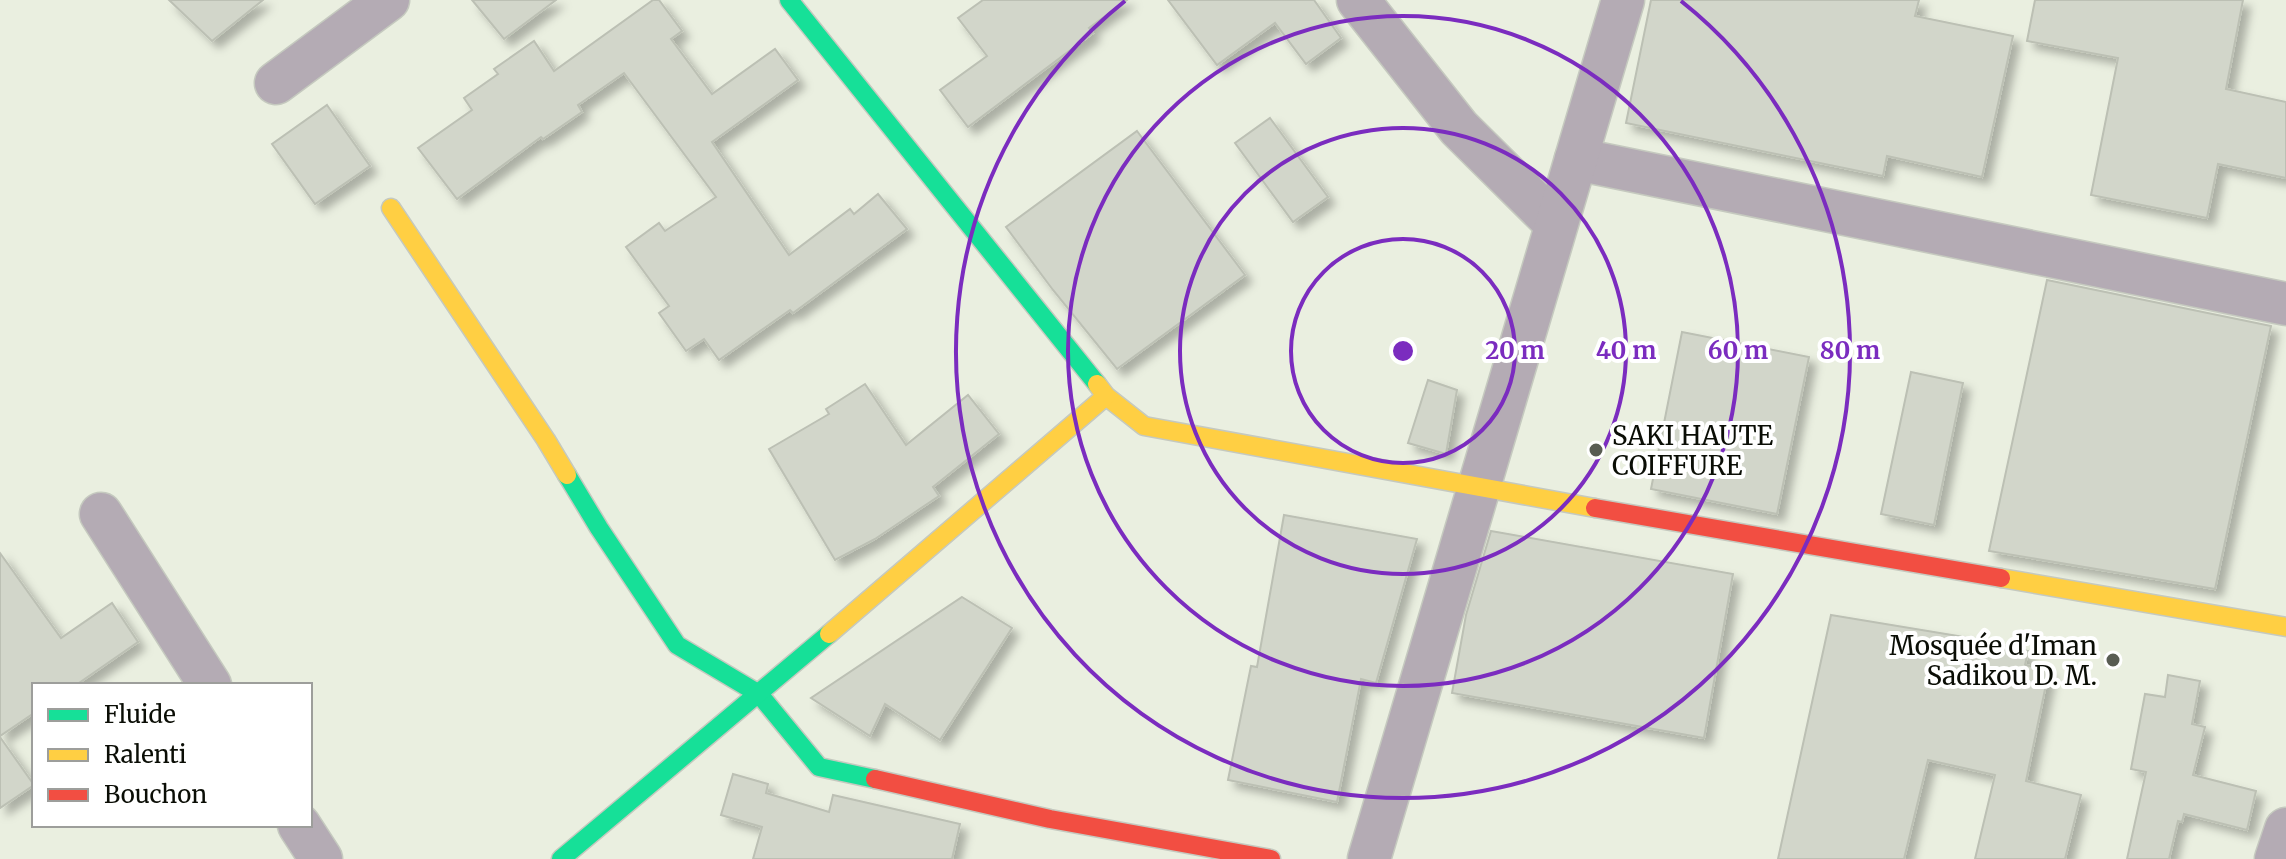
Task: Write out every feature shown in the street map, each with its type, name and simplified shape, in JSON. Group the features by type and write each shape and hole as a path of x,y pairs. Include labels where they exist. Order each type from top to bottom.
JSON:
{"street":[{"path":"276,83 388,0"},
{"path":"789,0 1106,396 1144,426 1478,488 2286,627"},
{"path":"1358,0 1459,128 1556,224"},
{"path":"1369,859 1623,0"},
{"path":"1576,159 2286,304"},
{"path":"391,208 546,440 599,528 677,645 759,694 819,767 1050,819 1271,859"},
{"path":"561,859 759,694 1106,396"},
{"path":"101,514 209,683"},
{"path":"300,827 321,859"},
{"path":"2276,859 2286,829"}],"building":[{"path":"169,0 263,0 212,41"},
{"path":"472,0 556,0 504,39"},
{"path":"653,0 659,0 682,31 671,39 712,94 775,49 798,80 712,142 789,255 850,209 854,214 878,194 907,229 793,313 790,310 719,360 704,339 686,351 659,313 669,306 626,247 659,223 665,231 716,197 624,73 578,105 582,112 543,139 541,137 457,199 418,148 472,110 464,98 498,74 494,69 534,41 554,71"},
{"path":"983,0 1127,0 1089,28 1093,33 968,127 940,90 987,56 958,18"},
{"path":"1168,0 1314,0 1341,38 1306,64 1275,23 1217,65"},
{"path":"1651,0 1919,0 1915,16 2013,36 1982,177 1887,156 1883,176 1626,123"},
{"path":"2035,0 2243,0 2226,89 2286,102 2286,178 2218,164 2207,218 2091,195 2118,58 2027,41"},
{"path":"327,105 370,166 315,204 272,144"},
{"path":"1270,118 1328,197 1293,222 1235,143"},
{"path":"1137,131 1245,275 1117,369 1006,227"},
{"path":"2047,280 2271,326 2215,589 1989,551"},
{"path":"1682,332 1809,357 1777,514 1651,489"},
{"path":"1911,372 1963,383 1934,525 1881,514"},
{"path":"1428,380 1457,390 1446,454 1408,443"},
{"path":"865,384 906,445 968,395 999,434 933,487 939,496 875,539 835,560 769,449 829,414 826,409"},
{"path":"1284,515 1417,539 1376,683 1361,679 1337,802 1228,780 1251,666 1257,667"},
{"path":"1491,531 1733,574 1704,738 1452,693 1466,615"},
{"path":"0,553 61,638 112,603 138,642 79,683 32,683 32,714 0,736"},
{"path":"962,597 1012,628 940,740 885,704 870,736 811,698"},
{"path":"1831,615 2028,651 2025,665 2049,670 2026,781 2081,795 2065,859 1975,859 1995,775 1928,760 1904,859 1778,859"},
{"path":"2168,675 2200,681 2192,724 2205,727 2193,775 2256,791 2247,830 2184,814 2182,822 2178,821 2169,859 2127,859 2146,772 2131,769 2145,694 2165,697"},
{"path":"0,737 32,786 0,808"},
{"path":"733,774 768,784 766,793 829,812 833,795 960,824 952,859 753,859 762,827 721,815"}],"traffic: fast":[{"path":"789,0 1097,384"},
{"path":"567,475 677,645 759,694 819,767 875,779"},
{"path":"561,859 829,634"}],"traffic: slow":[{"path":"391,208 567,475"},
{"path":"1097,384 1106,396 1144,426 1595,508"},
{"path":"829,634 1106,396"},
{"path":"2001,578 2286,627"}],"traffic: jam":[{"path":"1595,508 2001,578"},
{"path":"875,779 1050,819 1271,859"}],"place":[{"name":"SAKI HAUTE COIFFURE","path":"1596,450"},
{"name":"Mosquée d'Iman Sadikou D. M.","path":"2113,660"}]}
